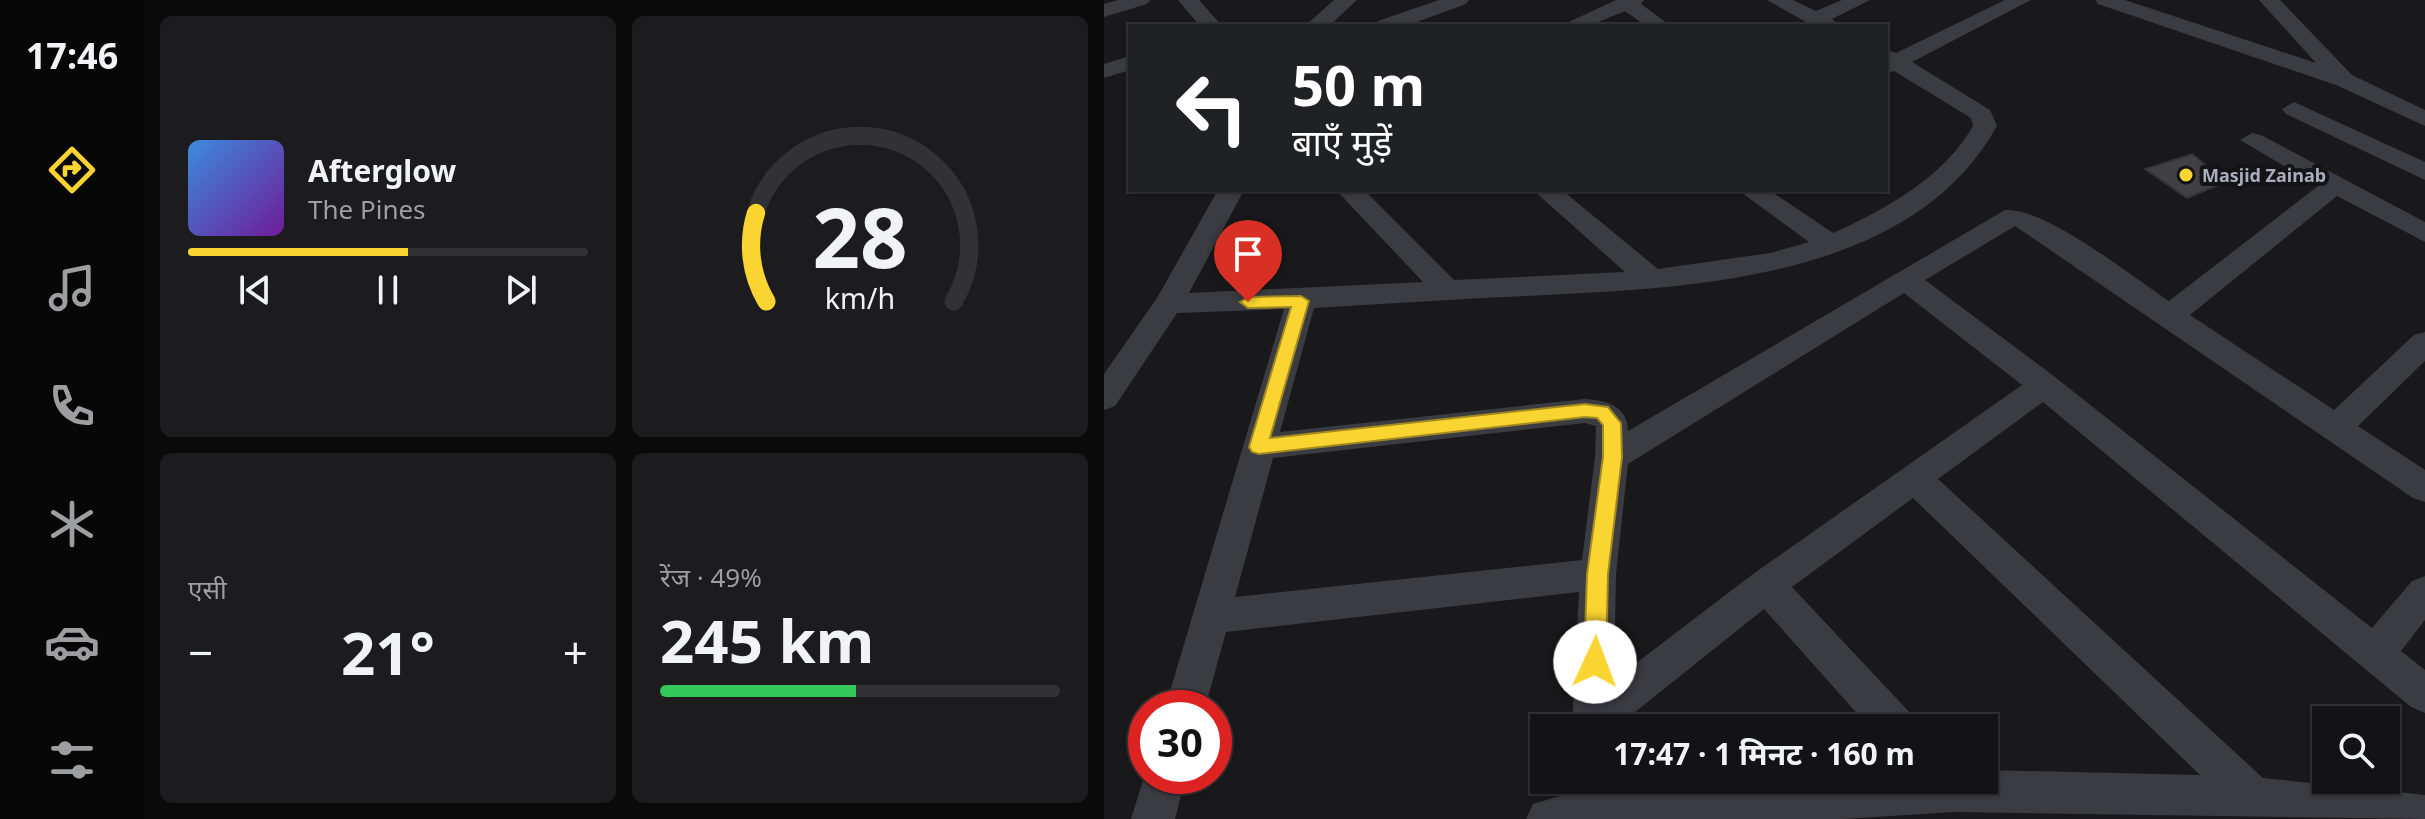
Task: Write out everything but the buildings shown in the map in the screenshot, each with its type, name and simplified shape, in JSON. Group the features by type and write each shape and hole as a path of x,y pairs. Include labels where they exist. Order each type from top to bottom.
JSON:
{"street":[{"path":"1104,11 1140,0"},
{"path":"1188,0 1209,24"},
{"path":"1318,24 1347,0"},
{"path":"1392,24 1459,0"},
{"path":"1777,0 1822,22 1860,0"},
{"path":"1889,61 2021,0"},
{"path":"2105,0 2344,80 2425,119"},
{"path":"2269,0 2344,80"},
{"path":"1576,24 1630,2 1658,24"},
{"path":"1169,303 1301,301 1651,279 1767,264 1832,245 1877,225 1915,201 1950,172 1978,140 1985,126 1982,115 1889,61"},
{"path":"1104,71 1128,64"},
{"path":"2294,109 2425,172"},
{"path":"2252,140 2425,233"},
{"path":"2168,317 2335,185"},
{"path":"1109,383 1169,303 1230,192"},
{"path":"1351,192 1447,290"},
{"path":"1548,192 1651,279"},
{"path":"1754,192 1832,245"},
{"path":"1612,457 2005,218 2019,217 2034,224 2425,488"},
{"path":"1905,279 2044,385 2377,651 2425,694"},
{"path":"1190,690 1301,301"},
{"path":"2335,429 2423,348"},
{"path":"1605,714 1766,585 2044,385"},
{"path":"1259,447 1585,411 1602,412 1612,423 1612,457 1598,574 1592,714"},
{"path":"1914,478 2254,798"},
{"path":"1210,617 1598,574"},
{"path":"1766,585 1884,714"},
{"path":"2377,651 2425,592"},
{"path":"1998,787 2254,798 2425,817"},
{"path":"1153,819 1160,794"},
{"path":"1572,804 1770,794"}],"place":[{"name":"Masjid Zainab","path":"2186,175"}],"route":[{"path":"1248,302 1301,301 1259,447 1585,411 1602,412 1612,423 1612,457 1598,574 1595,662"}]}
